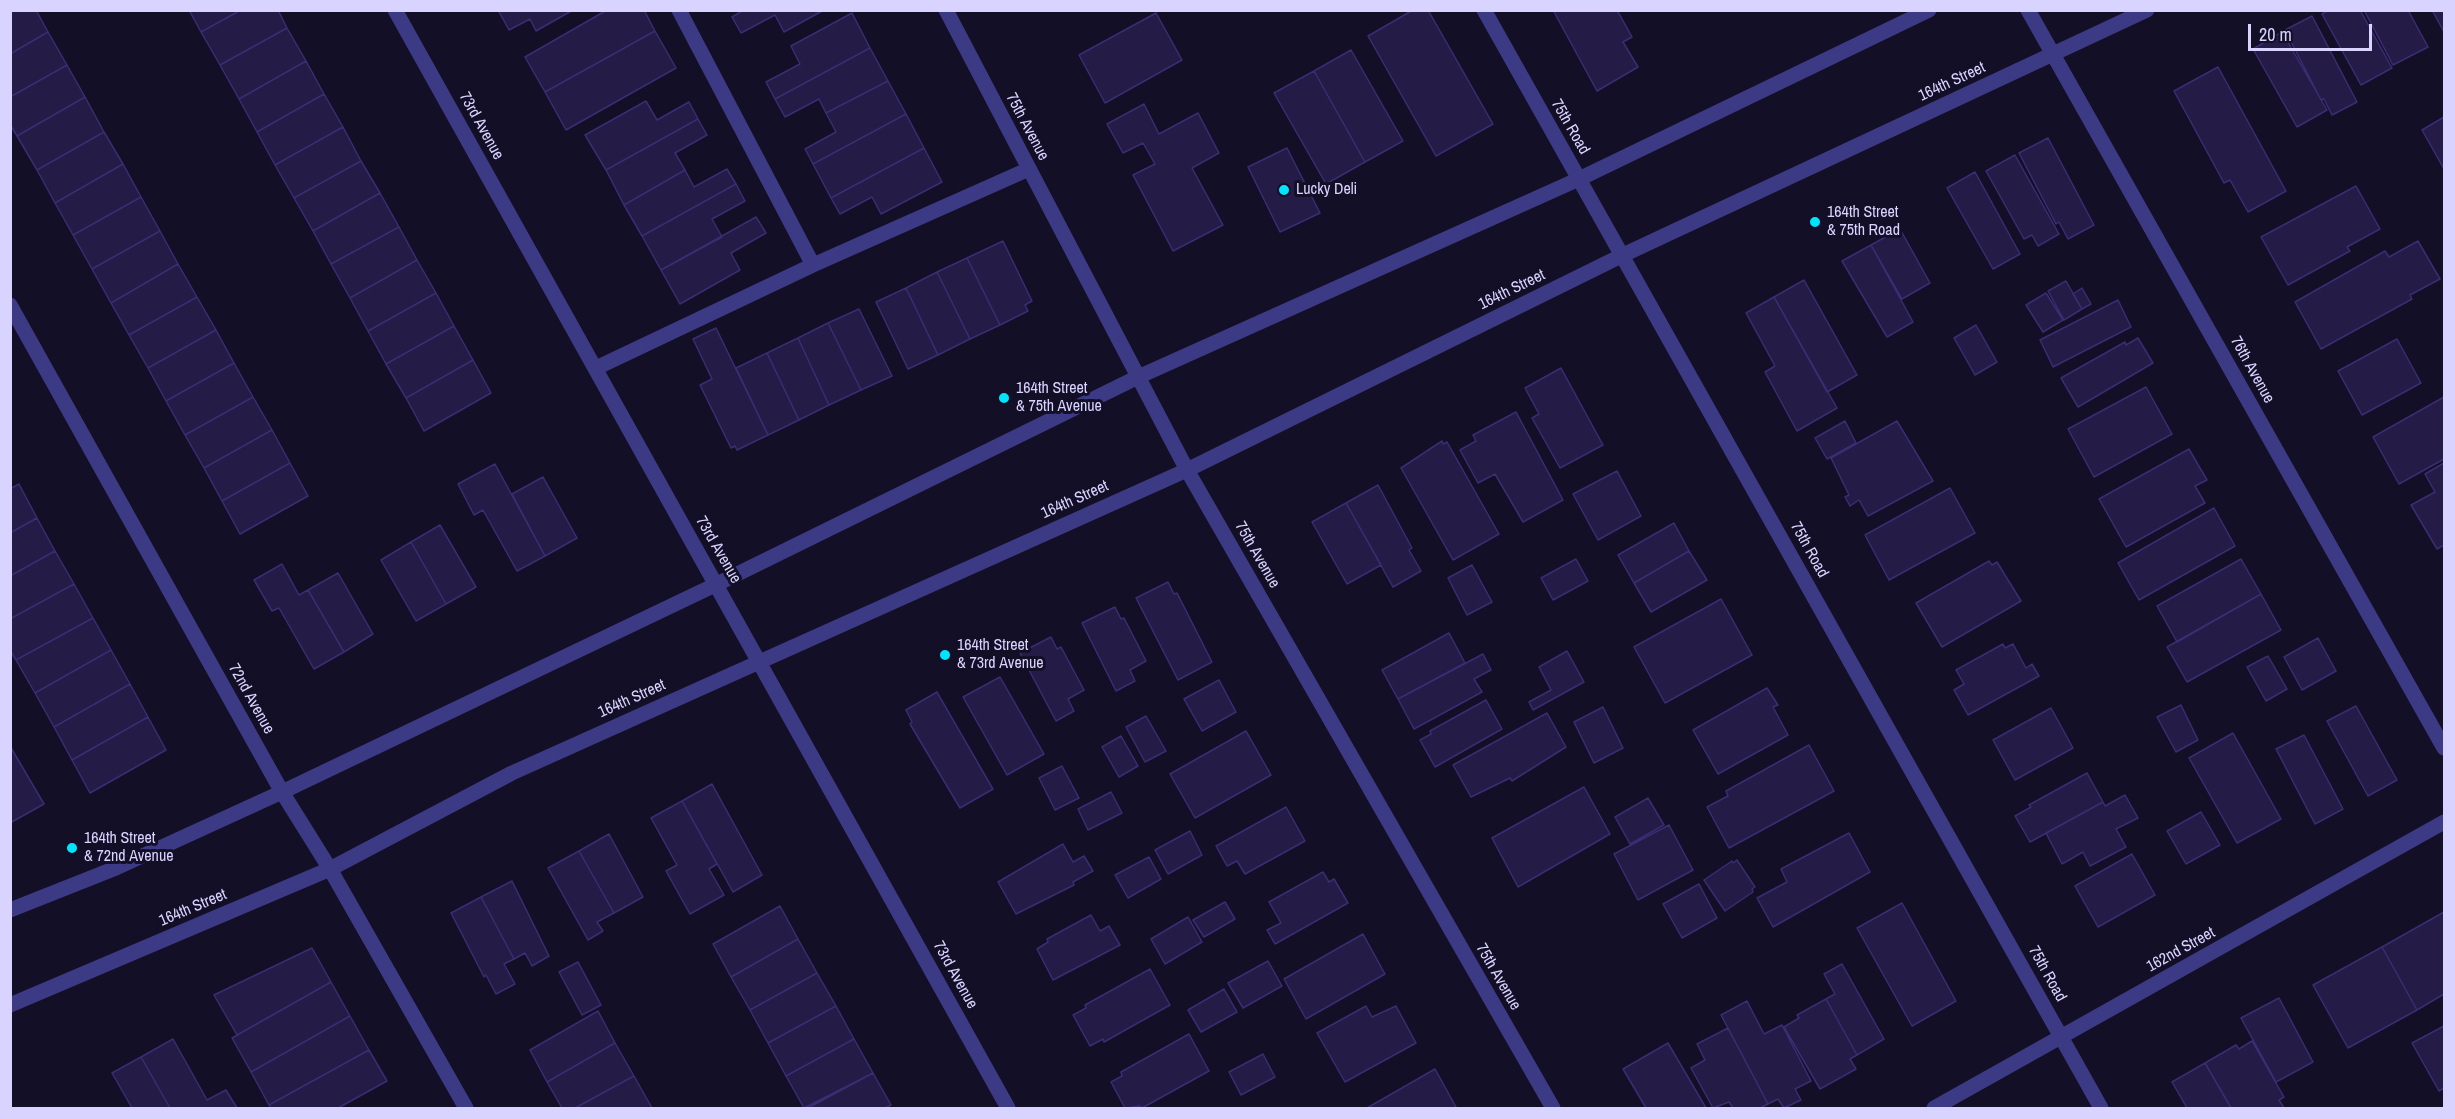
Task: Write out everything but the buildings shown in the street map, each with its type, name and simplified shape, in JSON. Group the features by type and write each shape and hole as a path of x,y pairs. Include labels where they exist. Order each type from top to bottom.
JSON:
{"street":[{"name":"73rd Avenue","path":"395,10 1008,1108"},
{"path":"679,10 813,266"},
{"name":"75th Avenue","path":"946,10 1187,470 1553,1108"},
{"name":"75th Road","path":"1484,10 2101,1108"},
{"path":"10,910 116,868 282,792 717,584 1138,377 1579,178 1929,10"},
{"name":"76th Avenue","path":"2028,10 2445,748"},
{"name":"164th Street","path":"10,1005 330,869 512,773 1187,470 1623,255 2053,56 2147,10"},
{"path":"596,368 813,266 1029,169"},
{"name":"72nd Avenue","path":"10,305 16,328 466,1108"},
{"name":"162nd Street","path":"1934,1108 2445,822"}],"place":[{"name":"Lucky Deli","path":"1284,190"},
{"name":"164th Street & 75th Road","path":"1815,222"},
{"name":"164th Street & 75th Avenue","path":"1004,398"},
{"name":"164th Street & 73rd Avenue","path":"945,655"},
{"name":"164th Street & 72nd Avenue","path":"72,848"}]}
